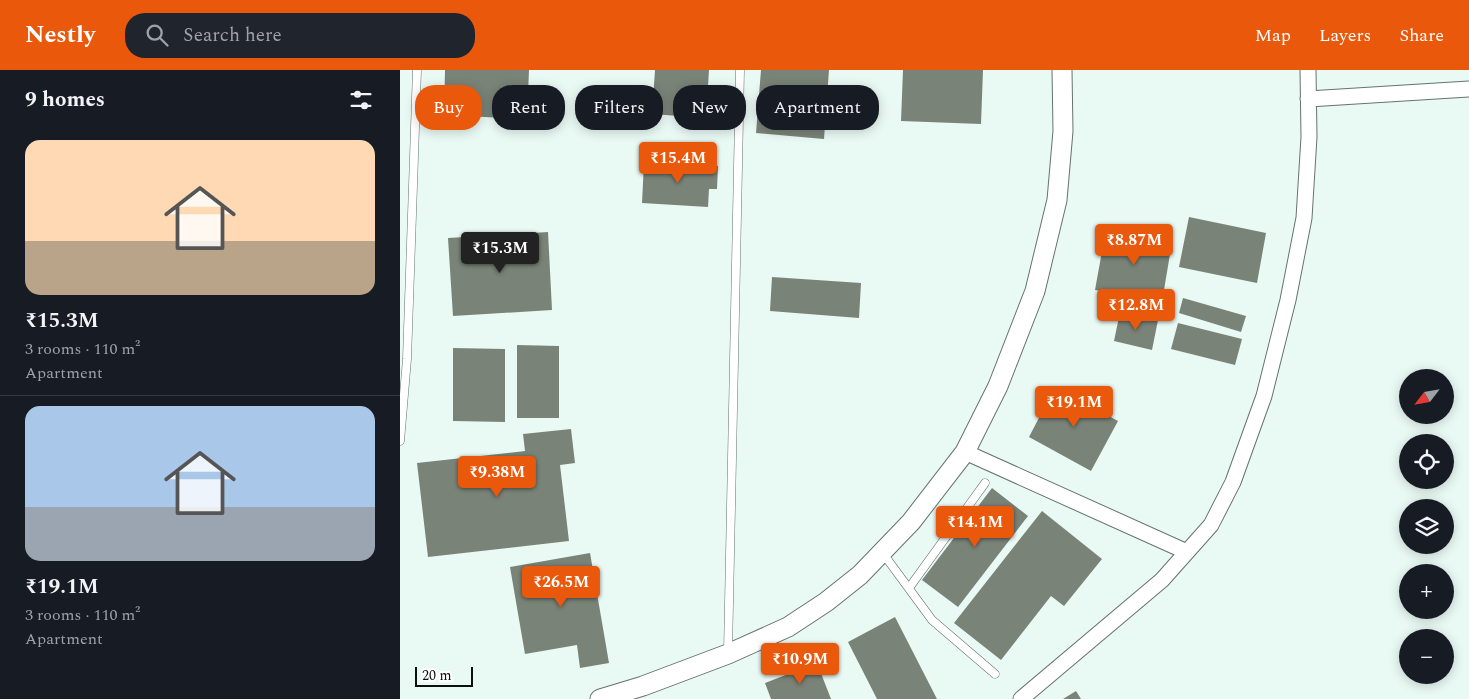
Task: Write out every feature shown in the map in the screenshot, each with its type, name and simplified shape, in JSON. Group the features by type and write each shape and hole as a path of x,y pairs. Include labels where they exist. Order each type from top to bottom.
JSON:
{"street":[{"path":"600,699 643,686 728,654 788,627 804,617 860,575 911,522 965,452 998,386 1035,291 1057,200 1063,131 1062,70"},
{"path":"1021,699 1162,580 1211,525 1228,490 1264,396 1288,300 1304,218 1308,137 1308,70"},
{"path":"1308,99 1469,89"},
{"path":"965,452 1187,552"}],"lane":[{"path":"400,442 417,70"},
{"path":"728,654 740,70"},
{"path":"908,588 985,483"},
{"path":"882,552 932,620 995,674"}],"building":[{"path":"445,70 529,70 528,85 492,85 492,117 482,117 482,85 445,85"},
{"path":"655,70 709,70 708,85 673,85 673,116 663,115 663,85 654,85"},
{"path":"761,70 829,70 828,85 760,85"},
{"path":"903,70 983,70 981,124 901,121"},
{"path":"756,130 825,130 824,139 756,133"},
{"path":"644,162 718,166 717,189 709,189 708,207 642,203"},
{"path":"1189,217 1266,233 1257,283 1179,267"},
{"path":"1106,229 1172,242 1162,302 1095,290"},
{"path":"548,232 552,310 453,316 448,238"},
{"path":"772,277 861,283 859,318 770,311"},
{"path":"1183,298 1246,316 1241,332 1179,313"},
{"path":"1120,312 1158,320 1152,350 1114,341"},
{"path":"1178,323 1242,339 1235,365 1171,349"},
{"path":"517,345 559,346 559,418 517,418"},
{"path":"453,348 505,349 505,422 453,421"},
{"path":"1055,387 1085,403 1089,397 1110,408 1107,415 1118,421 1091,471 1029,437"},
{"path":"571,429 575,463 560,465 569,541 428,557 417,463 525,451 523,434"},
{"path":"992,488 1028,516 958,607 922,580"},
{"path":"1042,511 1102,559 1064,606 1051,596 1001,660 954,623"},
{"path":"590,553 609,663 580,668 577,645 525,654 510,567"},
{"path":"895,617 937,699 877,699 848,642"},
{"path":"817,663 831,699 771,699 765,683"},
{"path":"1076,691 1081,699 1063,699"}]}
